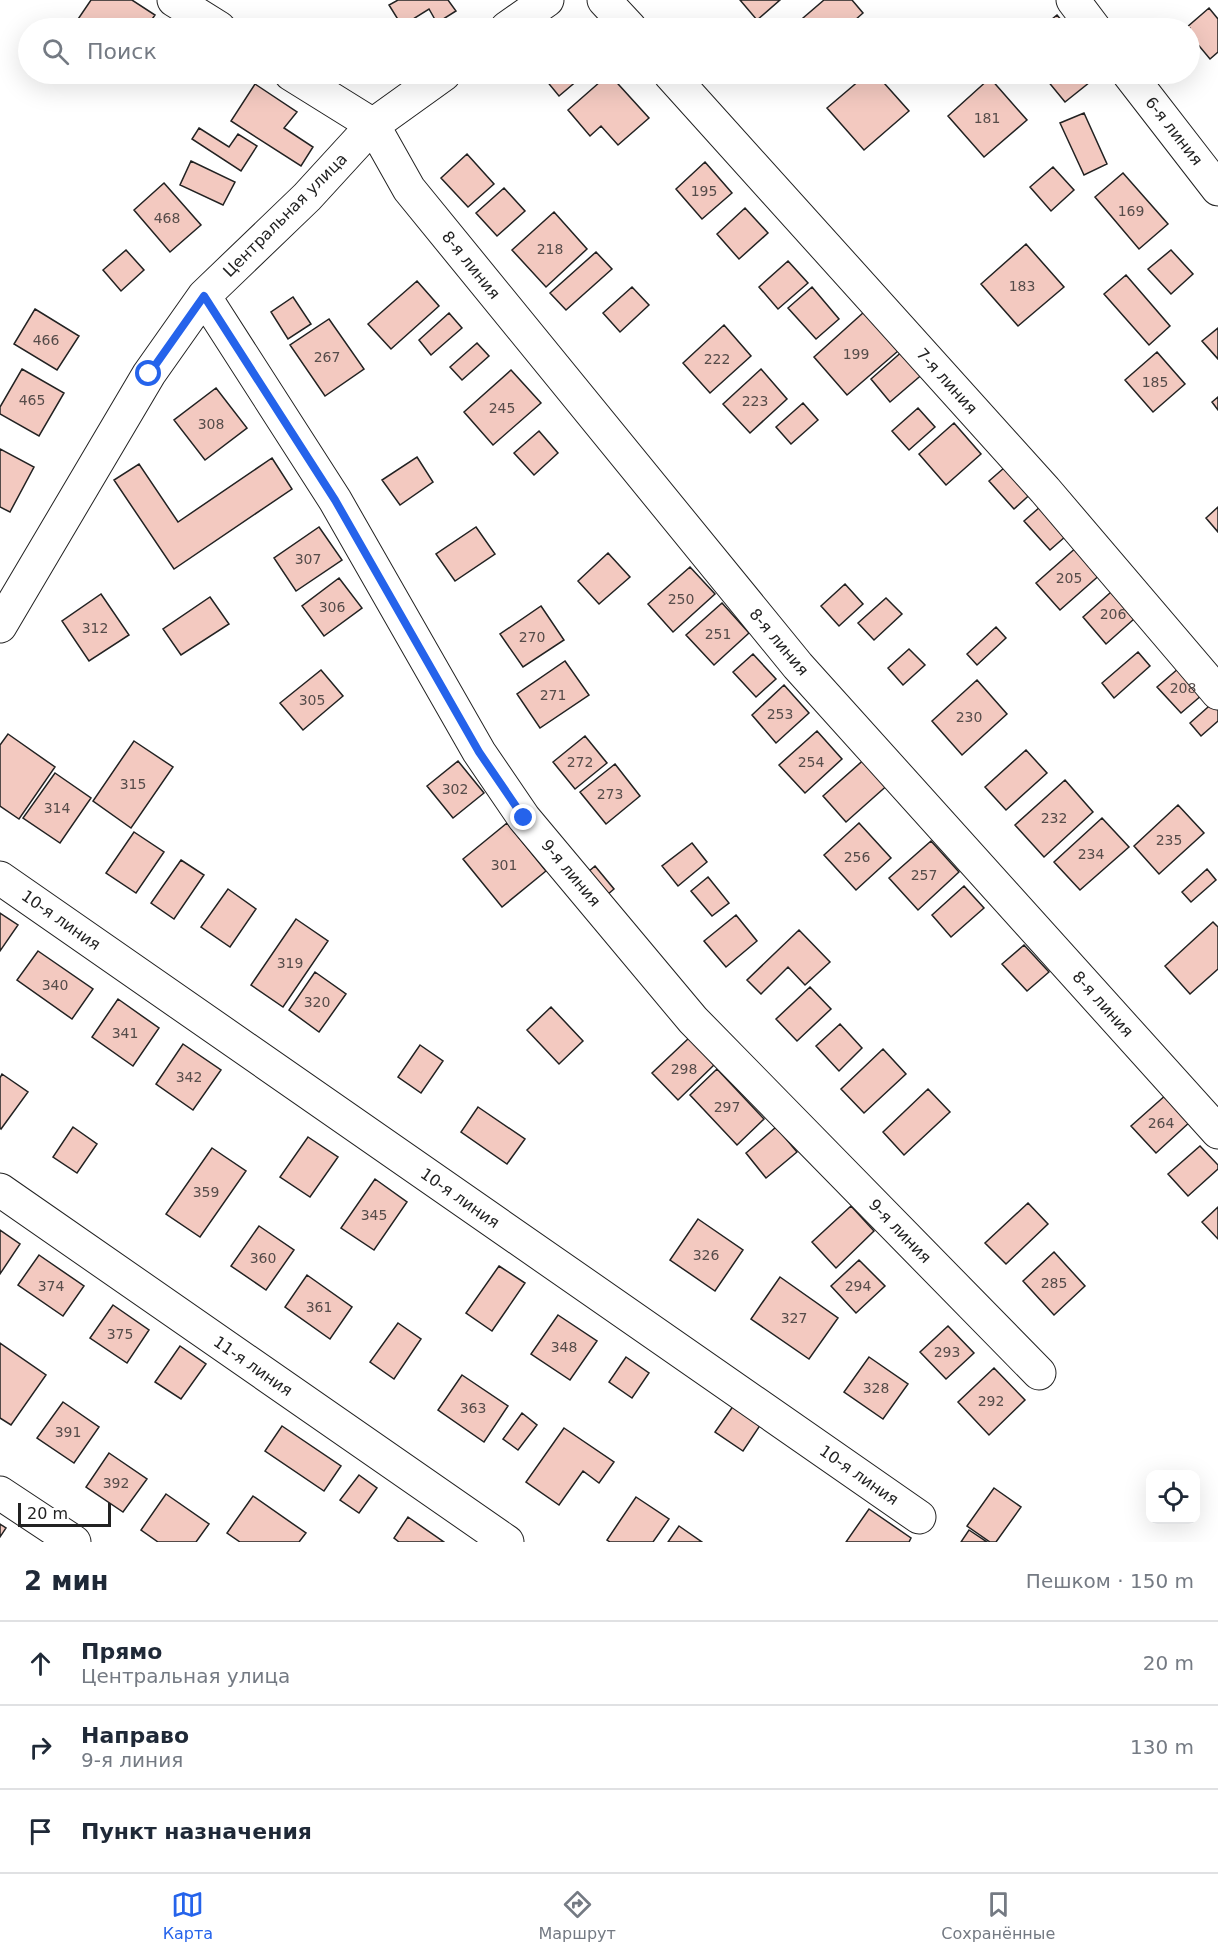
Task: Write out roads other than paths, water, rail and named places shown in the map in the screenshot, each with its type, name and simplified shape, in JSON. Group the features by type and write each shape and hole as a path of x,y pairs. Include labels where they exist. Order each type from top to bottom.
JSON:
{"street":[{"path":"174,0 203,18"},
{"path":"521,18 547,0"},
{"path":"604,0 621,18"},
{"path":"1072,0 1087,18"},
{"path":"307,84 373,125"},
{"name":"Центральная улица","path":"0,626 149,374 204,296 307,198 373,125 430,84"},
{"name":"7-я линия","path":"679,84 1045,490 1218,693"},
{"name":"6-я линия","path":"1137,84 1218,189"},
{"name":"8-я линия","path":"373,125 409,189 798,666 1218,1132"},
{"name":"9-я линия","path":"204,296 335,500 479,752 524,818 693,1020 1039,1373"},
{"name":"10-я линия","path":"0,878 919,1518"},
{"name":"11-я линия","path":"0,1190 507,1542"},
{"path":"0,1493 74,1542"}]}
